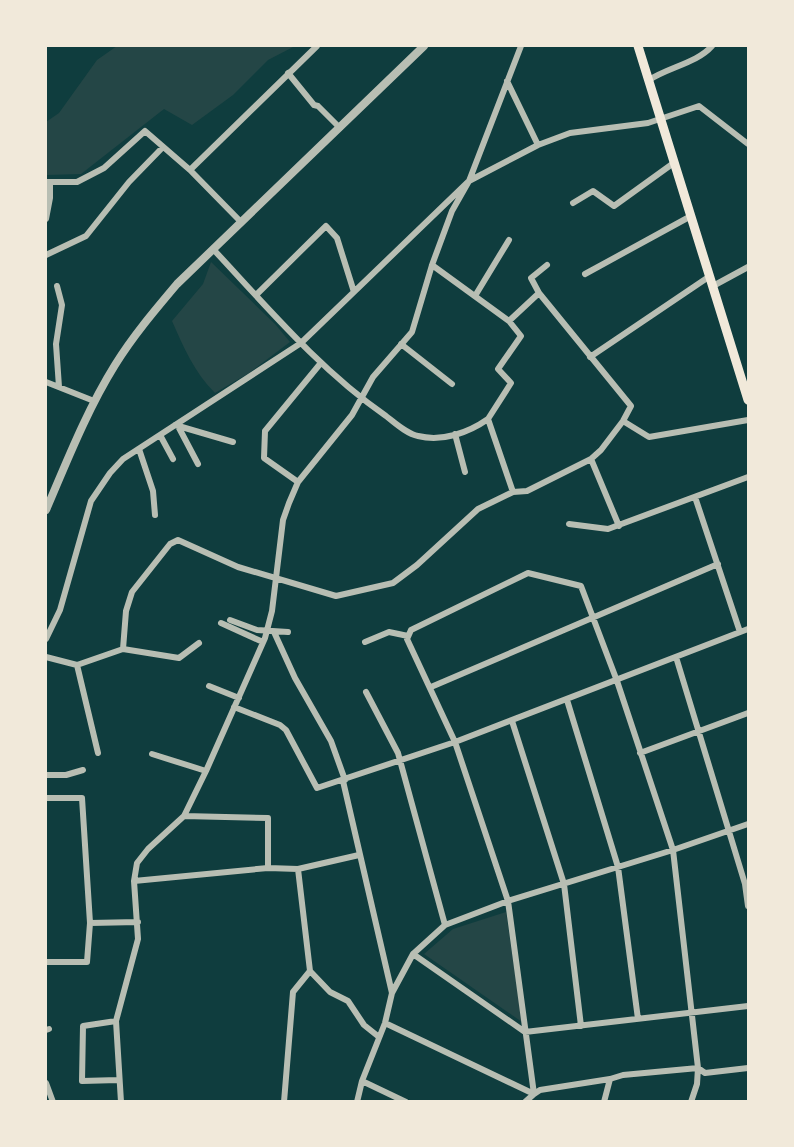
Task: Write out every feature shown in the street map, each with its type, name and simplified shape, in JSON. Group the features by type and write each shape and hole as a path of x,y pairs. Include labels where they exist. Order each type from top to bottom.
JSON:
{"main road":[{"path":"638,46 748,400"}],"street":[{"path":"190,170 317,46"},
{"path":"46,510 94,401 115,364 143,324 177,284 425,46"},
{"path":"121,1101 116,1021 138,939 134,881 137,863 148,849 184,816 206,771 263,642 270,632 283,520 298,482 361,399 373,377 411,332 452,211 469,181 521,46"},
{"path":"649,80 666,69 704,55 712,46"},
{"path":"288,74 314,105 340,128"},
{"path":"507,81 538,145"},
{"path":"46,639 60,610 91,501 122,459 301,343 469,181 538,145 570,132 648,123 699,106 748,145"},
{"path":"46,219 50,198 48,182 77,181 104,168 145,131 190,170 241,222"},
{"path":"46,255 86,236 128,182 163,147"},
{"path":"573,203 593,191 614,205 675,162"},
{"path":"585,274 691,216"},
{"path":"256,295 326,226 337,238 354,292"},
{"path":"475,296 509,240"},
{"path":"213,249 320,364 361,399 414,436 428,438 467,432 488,419 511,383 498,369 521,336 509,321 432,265"},
{"path":"123,649 126,611 132,592 170,544 178,540 238,567 336,596 393,583 417,565 478,509 513,492 527,491 591,459 601,450 631,406 539,293 531,278 547,265"},
{"path":"590,356 711,281 748,267"},
{"path":"57,286 62,305 56,344 58,387"},
{"path":"509,321 539,293"},
{"path":"401,344 452,384"},
{"path":"298,482 264,458 265,431 320,364"},
{"path":"46,382 94,401"},
{"path":"488,419 513,492"},
{"path":"623,421 649,437 748,420"},
{"path":"176,426 233,442"},
{"path":"176,426 198,464"},
{"path":"160,435 173,459"},
{"path":"454,435 465,472"},
{"path":"139,449 153,491 155,515"},
{"path":"591,459 619,526"},
{"path":"569,524 608,529 748,477"},
{"path":"695,497 740,632"},
{"path":"430,687 718,564"},
{"path":"534,1094 508,901 455,743 407,639 411,630 528,573 581,586 617,681 673,850 698,1068 697,1084 691,1101"},
{"path":"230,620 270,632 288,632"},
{"path":"221,623 263,642"},
{"path":"234,707 280,725 286,730 317,788 455,743 748,629"},
{"path":"270,632 331,741 344,781 392,993"},
{"path":"365,642 389,632 408,636"},
{"path":"46,657 76,665 123,649 179,658 199,643"},
{"path":"676,657 746,884 748,906"},
{"path":"76,665 98,753"},
{"path":"209,686 239,698"},
{"path":"366,692 398,753 445,925"},
{"path":"567,700 618,867 638,1019"},
{"path":"640,752 748,713"},
{"path":"512,720 564,884 582,1026"},
{"path":"152,754 206,771"},
{"path":"46,775 66,775 83,770"},
{"path":"46,798 82,797 90,923 87,962 46,962"},
{"path":"184,816 268,818 268,868"},
{"path":"357,1101 392,993 413,954 445,925 508,901 748,824"},
{"path":"134,881 268,868 298,869 359,855"},
{"path":"298,869 310,971 330,992 348,1002 364,1025 379,1037"},
{"path":"90,923 138,922"},
{"path":"413,954 525,1032 748,1006"},
{"path":"284,1101 293,992 310,971"},
{"path":"116,1021 83,1026 82,1081 118,1080"},
{"path":"384,1023 534,1094"},
{"path":"525,1101 540,1090 623,1075 698,1068 705,1073 748,1069"},
{"path":"604,1101 610,1079"},
{"path":"362,1082 406,1101"},
{"path":"46,1083 53,1101"}],"shaded area":[{"path":"117,46 295,46 268,60 233,95 192,125 164,109 81,174 46,175 46,122 59,113 97,60"},
{"path":"211,262 290,342 249,373 215,393 195,368 172,321 203,284"},
{"path":"506,912 522,1022 424,954 453,929"}]}
